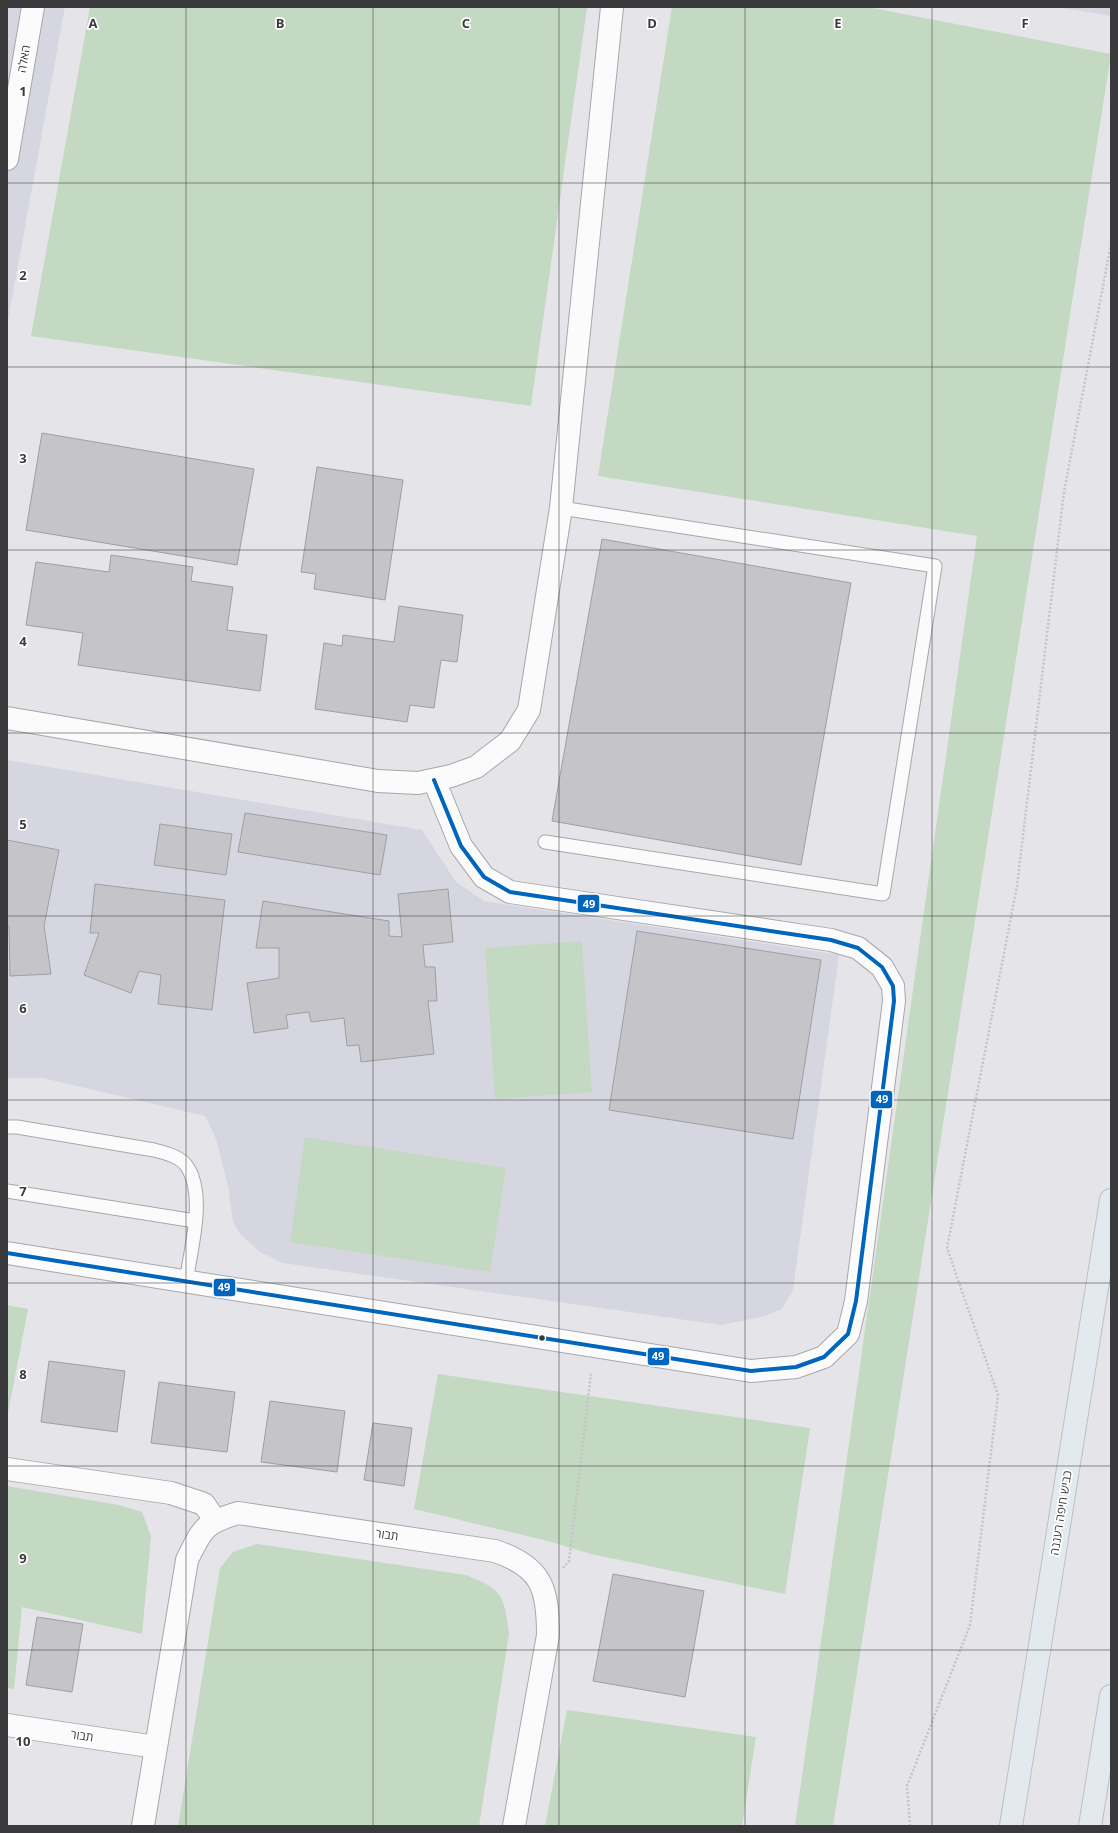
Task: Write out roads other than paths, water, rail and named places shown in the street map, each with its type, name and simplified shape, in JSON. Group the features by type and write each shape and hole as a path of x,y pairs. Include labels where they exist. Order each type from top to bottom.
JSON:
{"highway":[{"name":"כביש חיפה רעננה","path":"1011,1826 1111,1200"},
{"path":"1090,1826 1111,1696"}],"street":[{"name":"האלה","path":"7,158 33,7"},
{"path":"7,718 378,781 418,783 451,776 476,767 510,741 529,710 561,508 612,7"},
{"path":"7,1253 186,1283 751,1371 796,1367 824,1357 848,1334 856,1301 894,1001 893,986 882,967 858,948 831,940 510,892 484,877 461,846 434,780"},
{"path":"7,1468 171,1493 204,1504 215,1520"},
{"name":"תבור","path":"143,1826 187,1560 199,1535 215,1520 238,1513 495,1551 514,1558 533,1572 544,1589 548,1612 548,1635 514,1826"},
{"name":"תבור","path":"7,1725 156,1747"}],"lane":[{"path":"545,842 883,894 934,566 561,508"},
{"path":"7,1127 18,1127 154,1150 174,1156 188,1168 195,1188 197,1208 186,1283"},
{"path":"7,1191 194,1221"}]}
